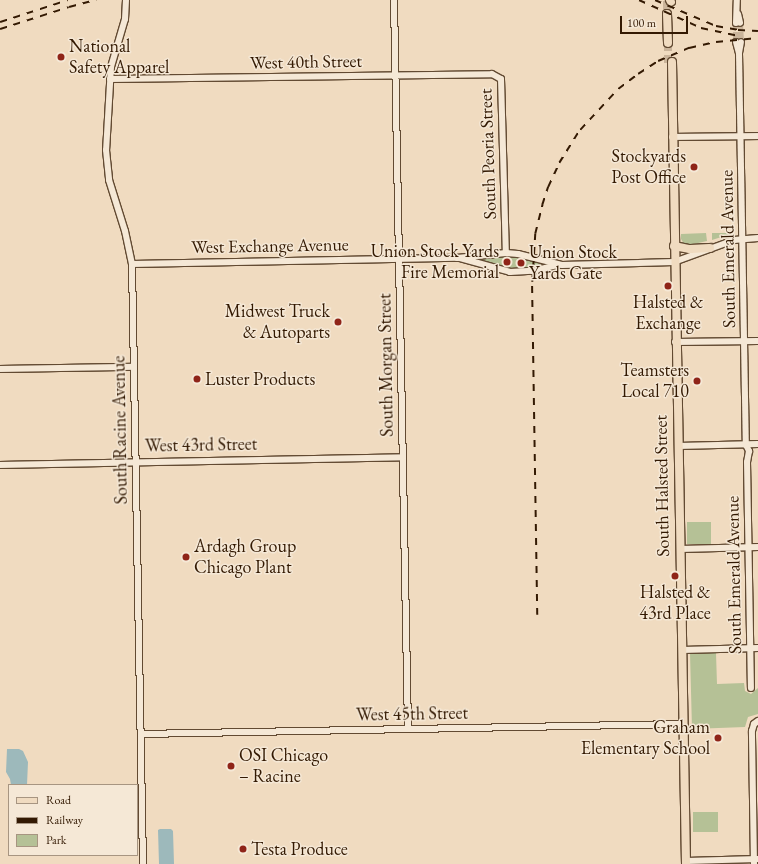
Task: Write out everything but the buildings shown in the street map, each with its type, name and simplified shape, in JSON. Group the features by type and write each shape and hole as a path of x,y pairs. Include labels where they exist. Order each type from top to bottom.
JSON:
{"main road":[{"path":"669,15 669,42"},
{"name":"South Halsted Street","path":"670,63 669,92 672,137 686,862"},
{"path":"674,246 690,249 710,248"}],"street":[{"name":"South Racine Avenue","path":"126,0 125,19 113,56 110,79 106,150 107,166 125,231 132,264 143,864"},
{"name":"South Morgan Street","path":"394,0 408,729"},
{"path":"737,0 738,23"},
{"name":"South Emerald Avenue","path":"738,42 746,445 743,451 747,462 751,688"},
{"name":"West 40th Street","path":"110,79 492,74 501,79"},
{"name":"South Peoria Street","path":"501,79 506,253"},
{"path":"672,137 758,136"},
{"name":"West Exchange Avenue","path":"457,258 510,272 532,271 562,265 674,262 710,248 743,238 758,238"},
{"name":"West Exchange Avenue","path":"132,264 457,258 506,253 518,254 562,265"},
{"path":"675,342 758,341"},
{"path":"0,370 134,368"},
{"path":"678,446 758,444"},
{"name":"West 43rd Street","path":"0,465 136,461 403,457"},
{"path":"680,549 758,547"},
{"path":"682,650 758,648"},
{"path":"686,862 756,860 752,731 756,723"},
{"name":"West 45th Street","path":"141,734 683,724"}],"green space":[{"path":"706,233 707,241 689,245 684,244 681,239 681,234"},
{"path":"712,233 734,233 712,240"},
{"path":"503,256 517,257 544,264 527,269 512,269 477,259"},
{"path":"687,522 711,522 711,544 687,544"},
{"path":"690,653 716,653 717,684 744,683 745,691 751,694 758,688 758,714 748,717 745,727 692,729"},
{"path":"693,812 718,812 718,832 693,832"}],"water":[{"path":"7,749 19,749 23,751 28,762 27,784 11,784 6,772"},
{"path":"171,829 173,831 174,864 159,864 158,830"}],"tunnel":[{"path":"667,1 667,14"},
{"path":"736,23 736,42"},
{"path":"740,23 741,42"},
{"path":"668,43 668,64"}],"railway":[{"path":"0,22 68,0"},
{"path":"0,29 96,0"},
{"path":"639,0 701,28 740,36"},
{"path":"655,0 716,26 738,30 758,31"},
{"path":"537,615 532,282 535,234 548,187 559,163 580,130 618,89 638,74 658,61 689,48 716,42 758,38"}],"place":[{"name":"National Safety Apparel","path":"61,57"},
{"name":"Stockyards Post Office","path":"694,167"},
{"name":"Union Stock Yards Fire Memorial","path":"507,262"},
{"name":"Union Stock Yards Gate","path":"521,263"},
{"name":"Halsted & Exchange","path":"668,286"},
{"name":"Midwest Truck & Autoparts","path":"338,322"},
{"name":"Luster Products","path":"197,379"},
{"name":"Teamsters Local 710","path":"697,381"},
{"name":"Ardagh Group Chicago Plant","path":"186,557"},
{"name":"Halsted & 43rd Place","path":"675,576"},
{"name":"Graham Elementary School","path":"718,738"},
{"name":"OSI Chicago – Racine","path":"231,766"},
{"name":"Testa Produce","path":"243,849"}]}
